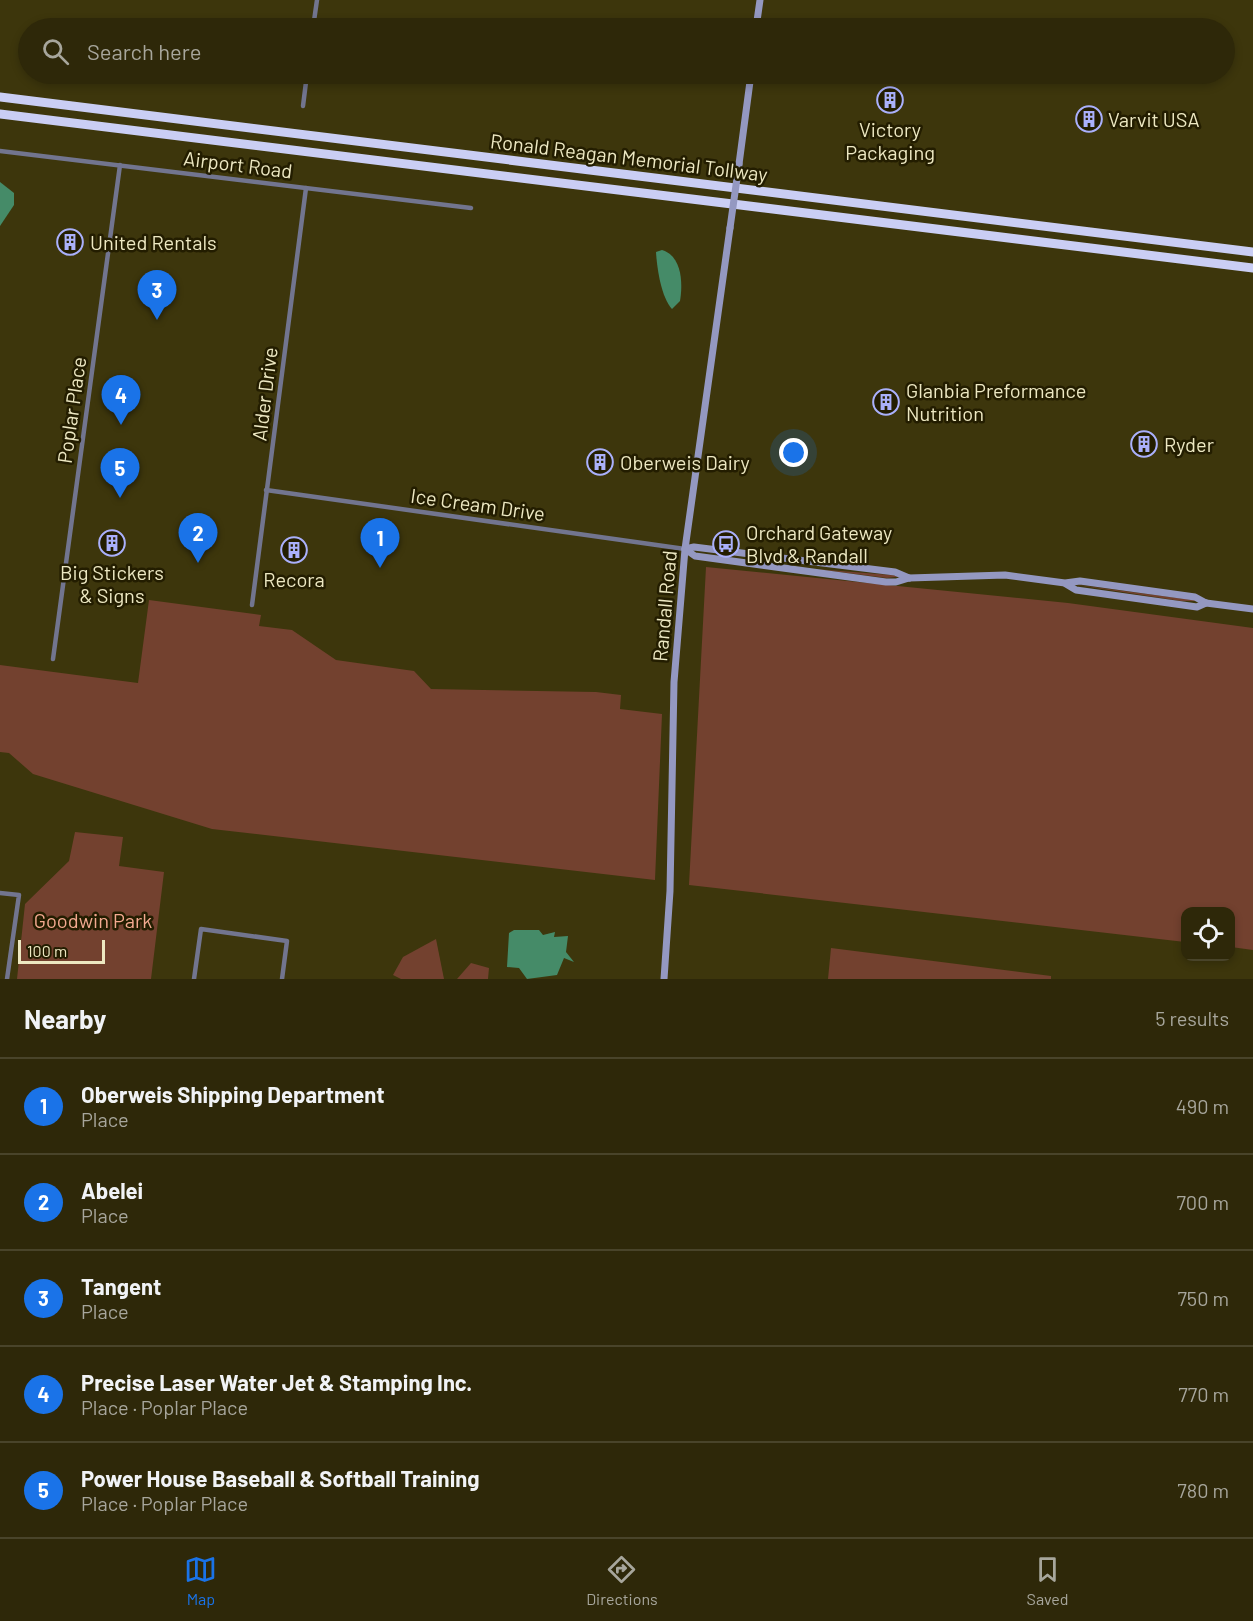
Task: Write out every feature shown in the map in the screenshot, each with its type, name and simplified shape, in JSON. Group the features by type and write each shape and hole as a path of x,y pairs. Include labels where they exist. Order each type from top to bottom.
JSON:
{"highway":[{"name":"Ronald Reagan Memorial Tollway","path":"0,97 1253,252"},
{"name":"Ronald Reagan Memorial Tollway","path":"0,114 1253,268"}],"main road":[{"path":"757,18 760,0"},
{"name":"Randall Road","path":"664,979 670,891 674,682 685,549 750,84"},
{"path":"685,549 694,547 866,568 895,572 909,578"},
{"path":"685,549 695,556 870,580 896,582 909,578 1005,575 1065,583 1076,590 1197,607 1206,603 1253,609"}],"street":[{"path":"315,18 317,0"},
{"path":"303,106 306,84"},
{"name":"Airport Road","path":"0,151 471,208"},
{"name":"Poplar Place","path":"53,659 120,165"},
{"name":"Alder Drive","path":"252,605 306,188"},
{"name":"Ice Cream Drive","path":"266,490 685,549"},
{"path":"0,893 18,897 8,979"},
{"path":"194,979 201,929 287,941 282,979"}],"green space":[{"path":"706,567 1068,603 1253,628 1253,950 1235,948 1235,907 1181,907 1181,942 689,885"},
{"path":"816,569 903,576 887,578"},
{"path":"1070,584 1201,601 1181,601"},
{"path":"149,600 261,615 259,626 292,630 336,660 414,671 431,689 596,692 621,695 620,709 662,714 655,880 212,829 33,774 9,753 0,752 0,665 138,683"},
{"name":"Goodwin Park","path":"75,832 123,837 119,866 164,872 151,979 17,979 25,904 69,861"},
{"path":"436,939 444,979 401,979 393,975 403,957"},
{"path":"831,948 1051,976 1051,979 828,979"},
{"path":"471,963 489,968 488,979 457,979"}],"shaded area":[{"path":"0,182 14,193 14,205 0,226"},
{"path":"662,250 674,258 680,271 680,301 672,309 662,290 659,274 656,252"},
{"path":"514,930 539,930 543,935 555,932 554,937 568,936 566,952 574,962 564,958 557,975 527,979 519,968 507,967 509,933"}],"place":[{"name":"Victory Packaging","path":"890,100"},
{"name":"Varvit USA","path":"1089,119"},
{"name":"United Rentals","path":"70,242"},
{"name":"Tangent","path":"157,320"},
{"name":"Glanbia Preformance Nutrition","path":"886,402"},
{"name":"Precise Laser Water Jet & Stamping Inc.","path":"121,425"},
{"name":"Ryder","path":"1144,444"},
{"name":"Oberweis Dairy","path":"600,462"},
{"name":"Power House Baseball & Softball Training","path":"120,498"},
{"name":"Big Stickers & Signs","path":"112,543"},
{"name":"Orchard Gateway Blvd & Randall","path":"726,544"},
{"name":"Recora","path":"294,550"},
{"name":"Abelei","path":"198,563"},
{"name":"Oberweis Shipping Department","path":"380,568"}]}
